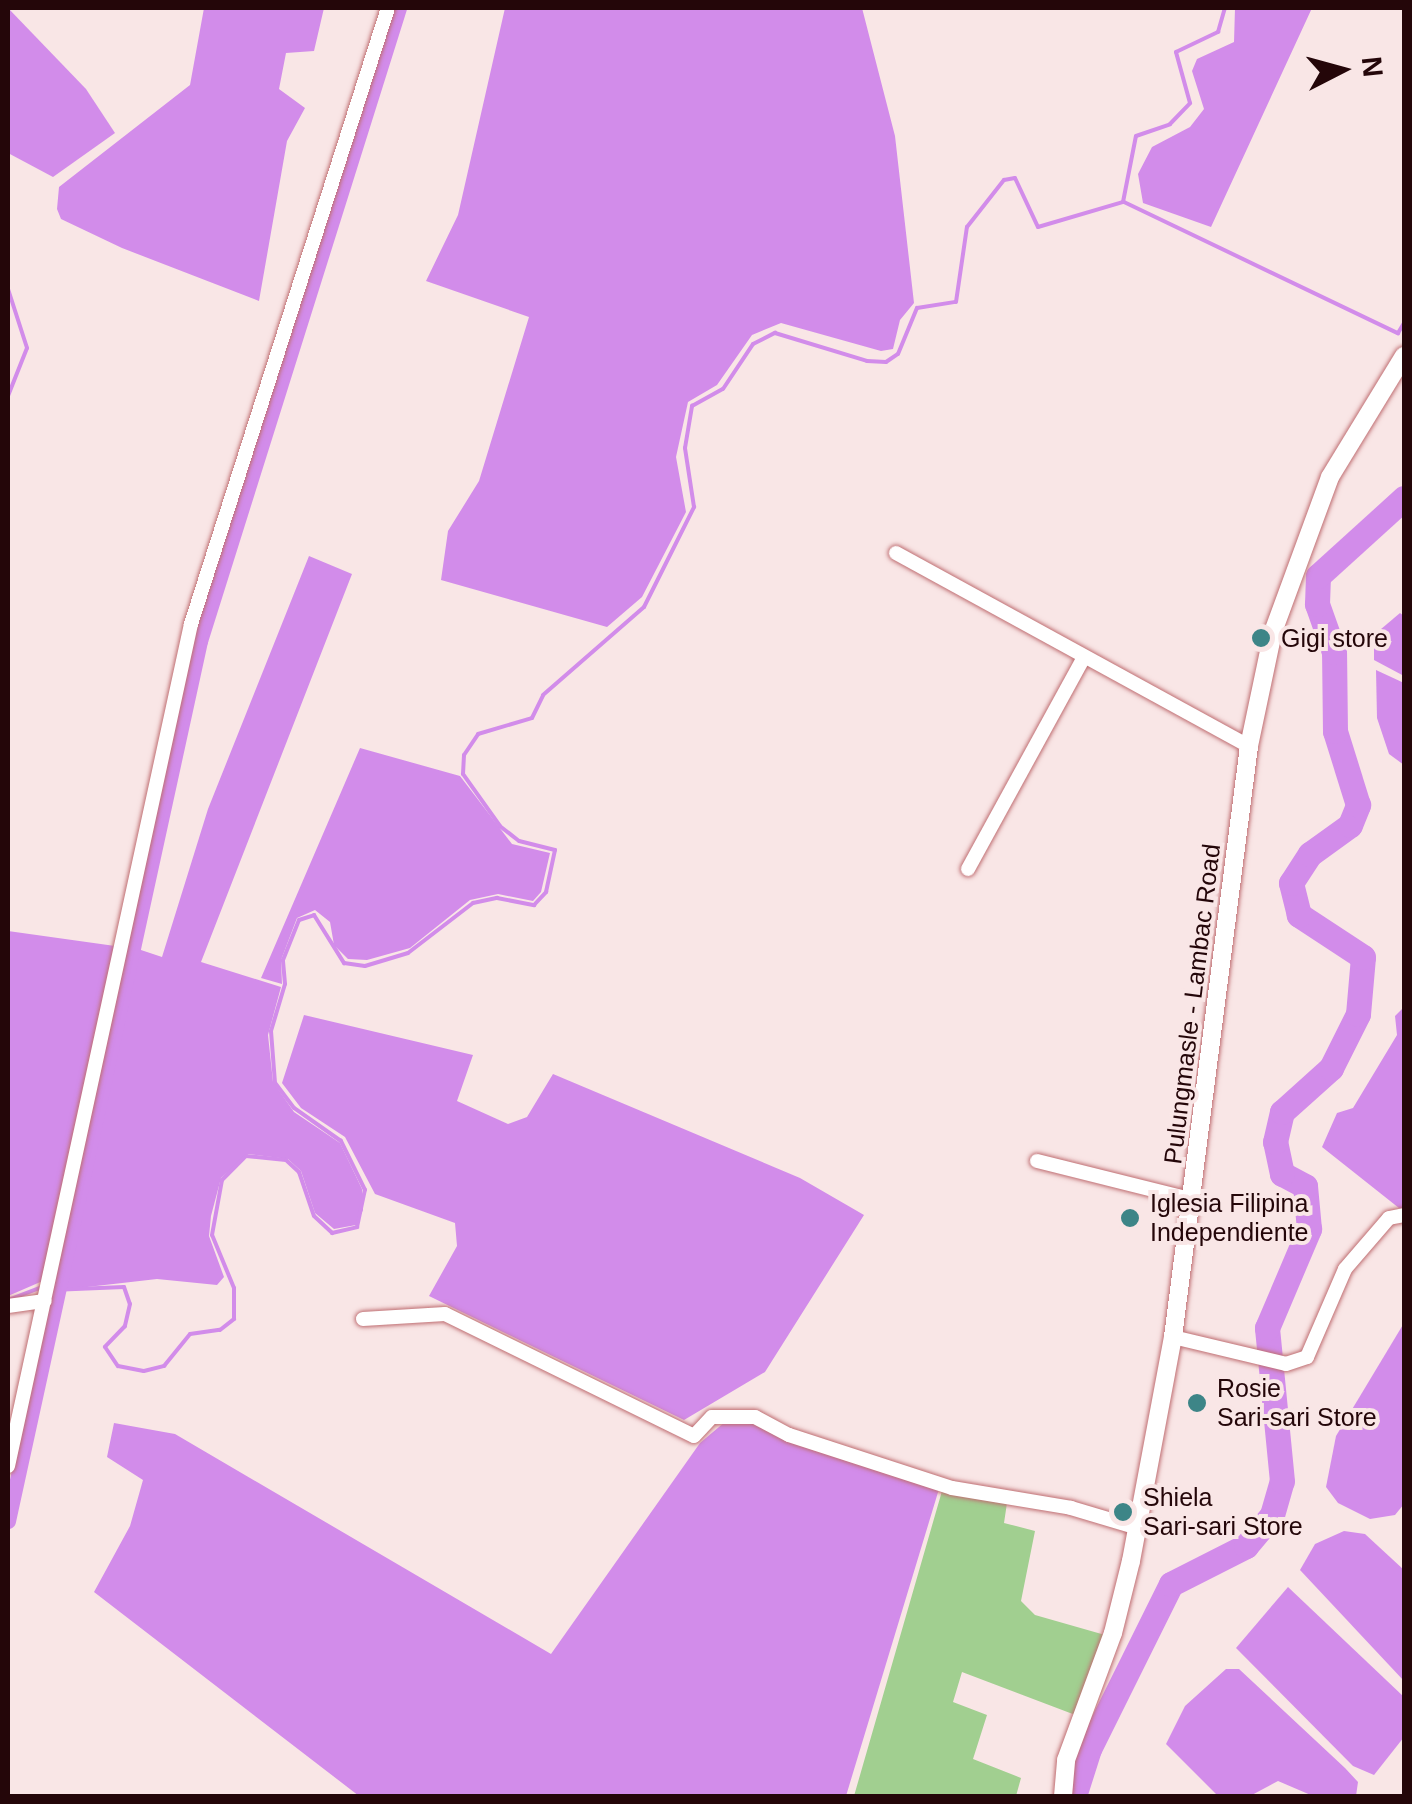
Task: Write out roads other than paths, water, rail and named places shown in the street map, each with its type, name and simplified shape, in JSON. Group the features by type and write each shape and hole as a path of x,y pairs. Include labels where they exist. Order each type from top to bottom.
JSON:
{"street":[{"path":"8,1466 192,624 388,8"},
{"name":"Pulungmasle - Lambac Road","path":"1063,1796 1066,1760 1113,1633 1138,1528 1173,1337 1194,1200 1250,746 1273,632 1309,522 1404,356"},
{"path":"896,553 1250,746"},
{"path":"968,869 1084,657"},
{"path":"1037,1162 1194,1200"},
{"path":"1173,1337 1259,1354 1286,1364 1307,1357 1345,1269 1389,1218 1404,1215"},
{"path":"8,1306 48,1291"},
{"path":"363,1319 446,1314 694,1436 712,1417 755,1417 789,1436 952,1488 1071,1508 1138,1528"}],"waterway":[{"path":"8,1521 200,641 399,8"},
{"path":"51,1290 124,1287 130,1304 125,1326 105,1347 118,1366 144,1371 164,1366 190,1334 220,1330 234,1319 234,1288 212,1235 222,1180 246,1156 286,1160 299,1172 314,1216 332,1233 357,1227 365,1190 341,1141 294,1108 275,1083 271,1031 285,984 283,960 299,920 314,915 344,963 365,966 408,953 473,903 497,898 534,905 546,892 555,850 519,841 500,826 463,774 464,755 478,734 532,718 543,695 644,607 694,507 685,448 692,406 723,389 753,344 775,333 867,361 886,362 898,354 917,308 956,302 967,227 1004,180 1015,178 1038,227 1123,202 1136,136 1170,124 1190,103 1176,52 1218,32 1225,8"},
{"path":"1124,202 1398,333 1404,323"},
{"path":"8,289 27,348 8,396"},
{"path":"1074,1796 1089,1749 1171,1584 1246,1546 1272,1515 1282,1481 1267,1328 1309,1229 1305,1186 1282,1174 1275,1142 1282,1112 1331,1068 1358,1014 1363,957 1299,915 1291,883 1310,854 1350,825 1358,805 1335,731 1334,652 1317,604 1318,576 1404,498"},
{"path":"8,1300 44,1286"}],"place":[{"name":"Gigi store","path":"1261,638"},
{"name":"Iglesia Filipina Independiente","path":"1130,1218"},
{"name":"Rosie Sari-sari Store","path":"1197,1403"},
{"name":"Shiela Sari-sari Store","path":"1123,1512"}]}
